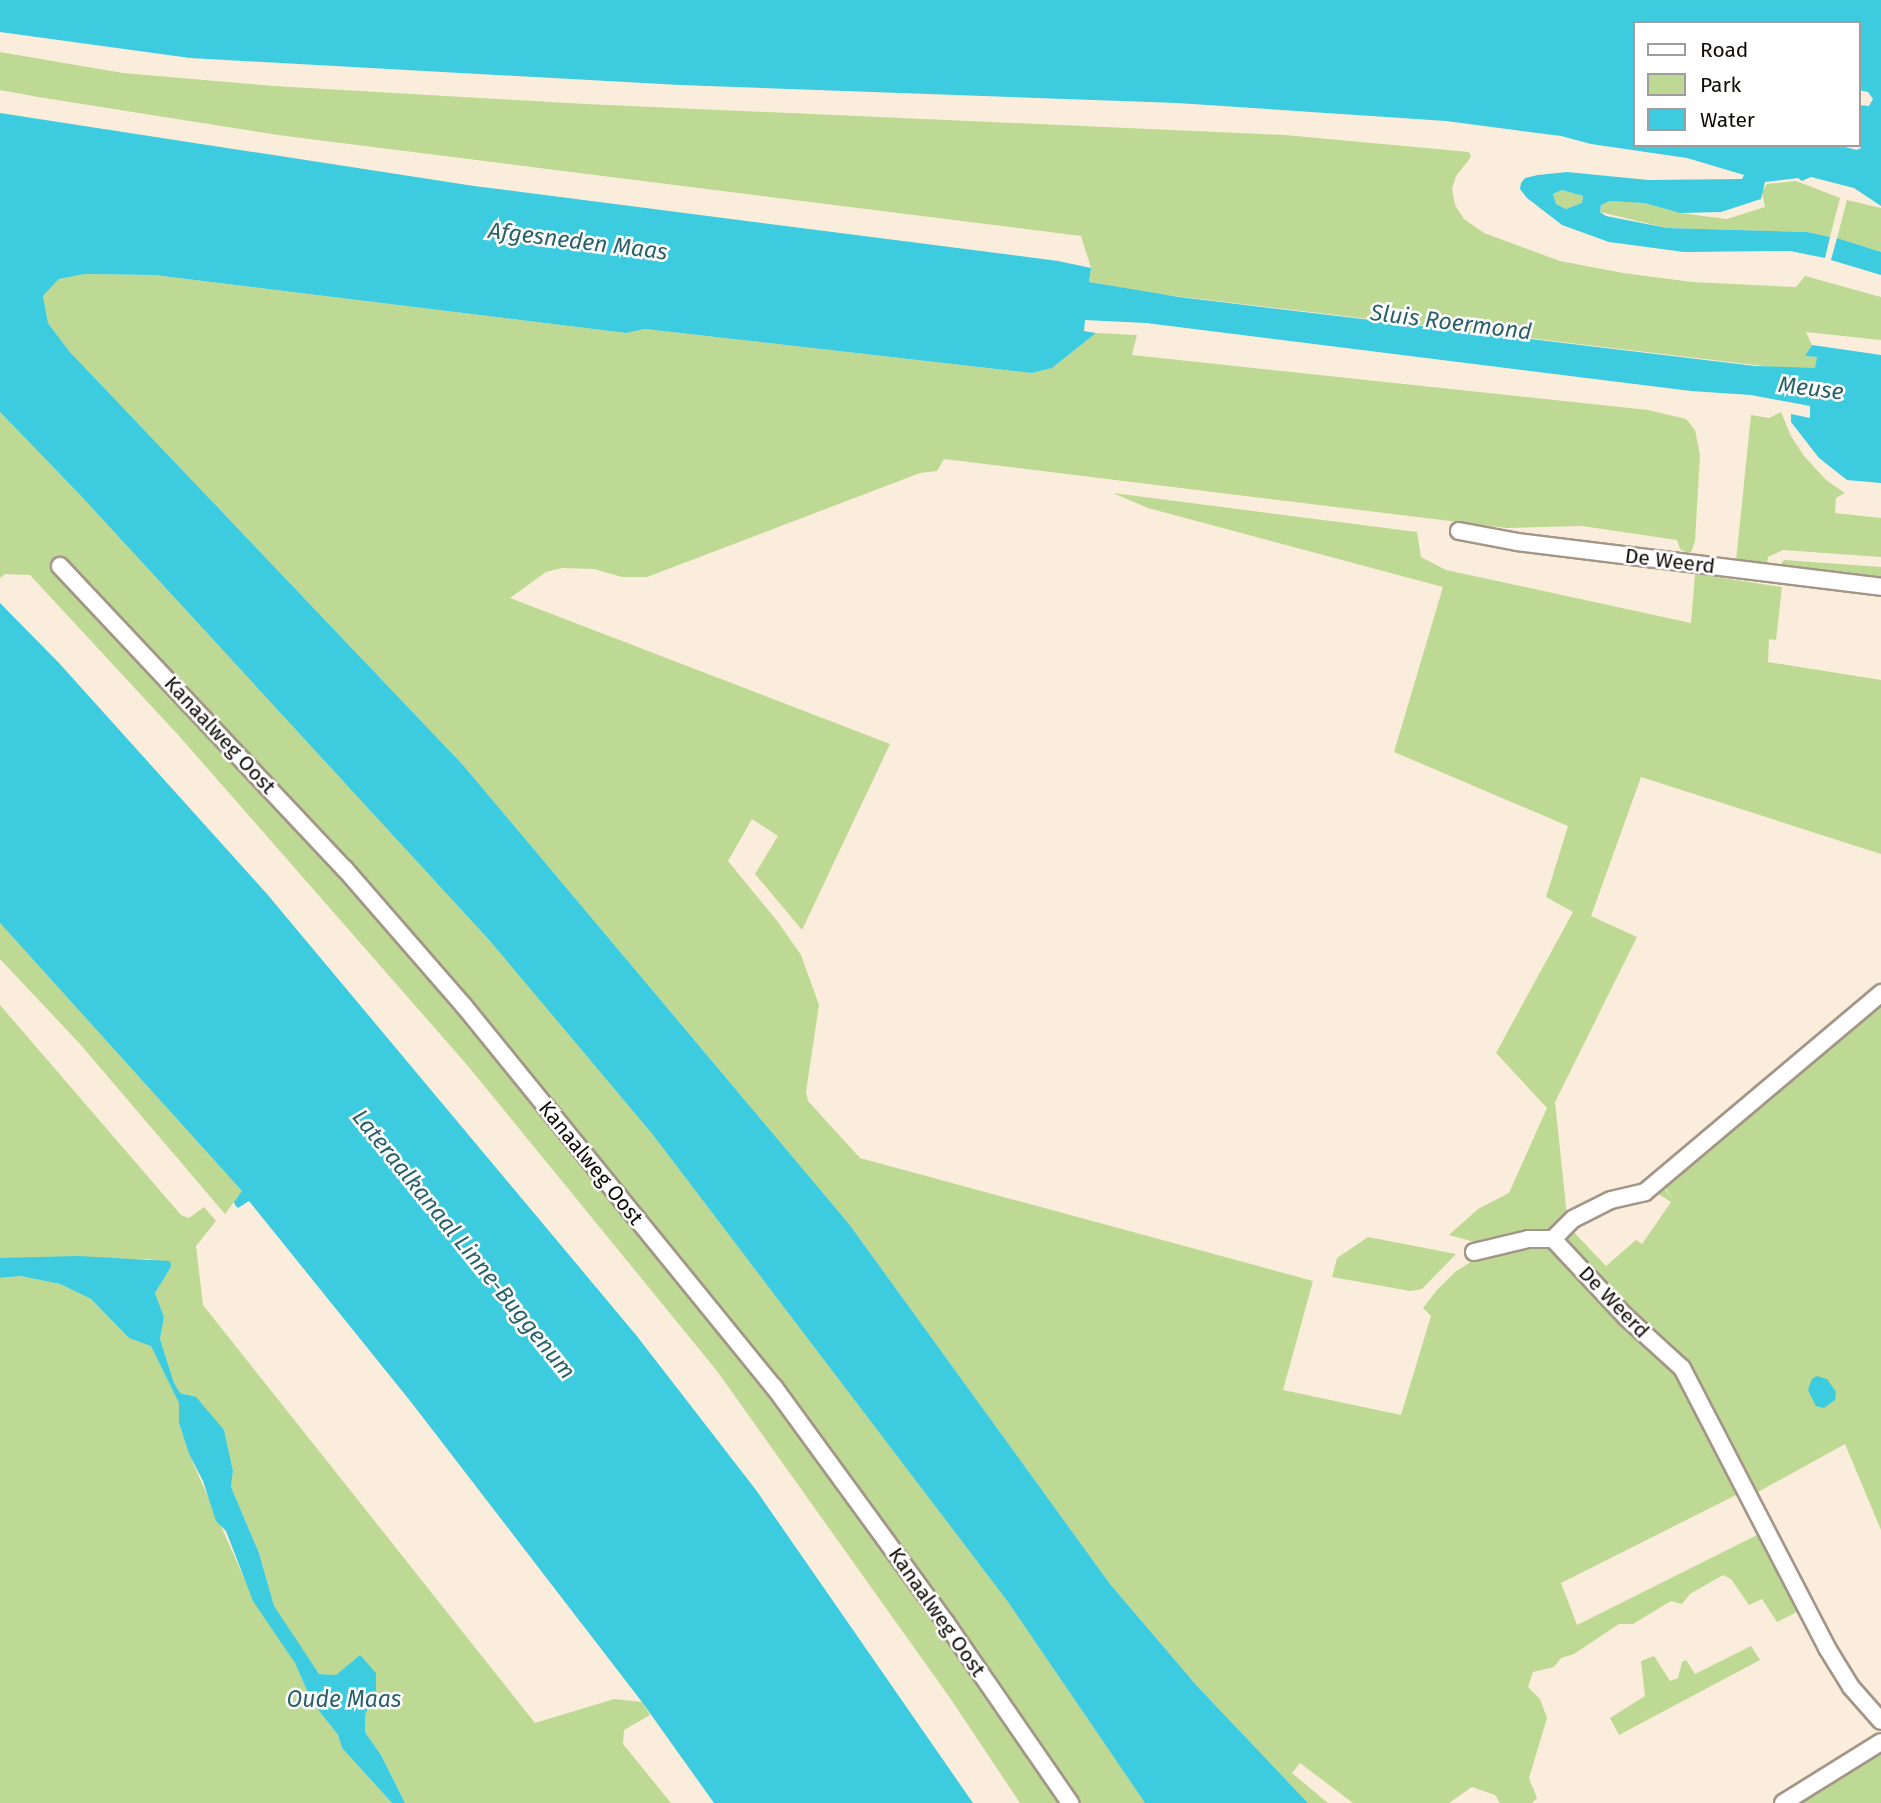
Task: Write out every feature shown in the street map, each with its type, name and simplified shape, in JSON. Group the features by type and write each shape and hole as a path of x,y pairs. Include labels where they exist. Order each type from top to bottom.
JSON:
{"street":[{"name":"De Weerd","path":"1459,531 1517,542 1881,587"},
{"name":"Kanaalweg Oost","path":"61,566 345,869 472,1016 774,1387 946,1623 1070,1803"},
{"path":"1474,1252 1528,1239 1553,1238 1573,1219 1611,1200 1645,1192 1881,993"},
{"name":"De Weerd","path":"1553,1238 1627,1318 1682,1368 1827,1648 1852,1687 1881,1721"},
{"path":"1783,1803 1881,1742"}],"green space":[{"path":"0,52 123,73 274,86 585,104 1285,135 1469,152 1471,157 1456,176 1452,189 1455,205 1464,219 1484,233 1560,261 1623,273 1692,282 1796,287 1805,276 1881,297 1881,340 1806,332 1812,345 1805,356 1817,357 1816,368 1781,368 1149,293 1089,282 1091,268 1081,236 278,135 38,97 0,90"},
{"path":"1796,181 1840,198 1830,237 1807,232 1667,228 1600,212 1601,205 1610,201 1644,203 1680,213 1727,219 1765,207 1762,192 1767,184"},
{"path":"1562,190 1583,196 1582,203 1566,209 1556,204 1553,194"},
{"path":"1847,200 1881,208 1881,252 1837,238"},
{"path":"85,274 154,275 626,333 645,329 1032,373 1052,368 1096,333 1137,335 1132,355 1648,410 1686,419 1695,430 1700,455 1695,541 1691,552 1687,553 1680,549 1677,540 1582,526 1507,528 944,459 937,471 920,473 647,577 622,577 594,569 562,568 546,572 510,598 890,744 802,930 755,874 778,836 752,819 728,861 801,955 819,1005 806,1092 808,1101 860,1158 1313,1281 1283,1390 1401,1415 1431,1316 1423,1308 1437,1290 1455,1272 1480,1256 1536,1241 1556,1247 1668,1363 1738,1494 1561,1583 1577,1625 1759,1534 1801,1610 1777,1622 1762,1599 1749,1605 1731,1579 1723,1575 1690,1594 1682,1604 1671,1601 1633,1624 1619,1624 1574,1654 1561,1658 1554,1667 1533,1672 1528,1687 1540,1699 1547,1718 1529,1778 1537,1798 1532,1803 1500,1803 1495,1795 1472,1787 1449,1803 1353,1803 1300,1763 1292,1773 1328,1803 1308,1803 1197,1686 1110,1584 849,1224 463,765 69,351 48,323 43,296 59,279"},
{"path":"0,412 82,497 490,941 653,1135 1008,1602 1145,1803 1076,1803 946,1614 811,1428 541,1090 361,878 202,706 61,560 52,565 330,860 428,970 788,1412 1065,1803 1020,1803 950,1698 717,1371 468,1066 180,737 30,575 5,574 0,578"},
{"path":"1781,412 1791,436 1804,456 1826,480 1845,493 1836,498 1835,513 1881,518 1881,557 1783,550 1768,557 1766,570 1736,561 1751,415 1769,418"},
{"path":"1113,493 1417,532 1421,557 1446,570 1691,623 1695,574 1782,587 1776,640 1769,639 1768,662 1881,680 1881,854 1641,777 1591,916 1637,937 1555,1102 1567,1216 1547,1233 1482,1244 1449,1235 1478,1209 1509,1193 1547,1108 1496,1053 1573,912 1546,897 1568,826 1394,752 1443,587 1148,508"},
{"path":"1784,560 1881,567 1881,583 1776,571"},
{"path":"0,923 242,1191 225,1214 80,1044 0,959"},
{"path":"1881,998 1881,1530 1845,1444 1758,1492 1753,1491 1687,1366 1563,1236 1569,1227 1606,1266 1636,1240 1642,1244 1671,1202 1652,1190 1660,1184 1673,1199 1662,1184"},
{"path":"0,1005 181,1215 189,1218 204,1207 216,1221 196,1246 203,1305 535,1723 614,1699 642,1702 650,1715 624,1730 623,1744 671,1803 405,1803 381,1755 365,1732 365,1715 376,1690 353,1660 349,1667 336,1675 319,1674 286,1627 274,1606 259,1553 231,1487 233,1471 224,1430 186,1394 180,1393 174,1383 160,1339 164,1317 155,1293 171,1267 150,1259 0,1258"},
{"path":"1368,1237 1456,1254 1422,1289 1410,1291 1332,1277 1337,1258"},
{"path":"20,1276 60,1284 91,1299 129,1338 151,1345 179,1403 179,1423 189,1454 244,1578 295,1663 312,1702 338,1735 342,1748 392,1803 0,1803 0,1278"},
{"path":"1751,1646 1760,1660 1619,1735 1610,1718 1645,1696 1641,1661 1654,1656 1670,1681 1678,1678 1682,1662 1686,1660 1695,1674"},
{"path":"1881,1752 1881,1803 1799,1803 1834,1781"}],"water":[{"path":"0,0 1881,0 1881,206 1854,188 1811,177 1802,181 1798,178 1765,182 1761,199 1721,212 1680,213 1644,203 1610,201 1601,205 1600,212 1606,216 1667,228 1807,232 1830,237 1825,258 1790,251 1684,252 1609,242 1562,225 1527,198 1520,189 1521,183 1525,178 1567,172 1648,180 1742,179 1744,175 1687,158 1591,144 1561,136 1446,121 1177,103 680,85 190,58 0,32","holes":["1562,190 1583,196 1582,203 1566,209 1556,204 1553,194"]},
{"path":"0,113 474,186 1058,261 1091,268 1089,282 1179,297 1755,366 1815,368 1817,357 1805,356 1812,345 1881,355 1881,483 1847,480 1819,458 1791,422 1791,414 1810,418 1810,406 1751,395 1691,391 1146,323 1085,320 1084,331 1096,333 1052,368 1032,373 645,329 626,333 154,275 85,274 59,279 43,296 48,323 69,351 463,765 849,1224 1110,1584 1197,1686 1308,1803 1145,1803 1008,1602 653,1135 490,941 82,497 0,412"},
{"path":"1837,238 1881,252 1881,275 1831,260"},
{"name":"Lateraalkanaal Linne-Buggenum","path":"0,603 59,663 267,894 636,1335 756,1490 973,1803 714,1803 642,1702 411,1402 249,1201 238,1208 235,1205 234,1202 242,1191 0,923"},
{"name":"Oude Maas","path":"78,1256 170,1261 171,1267 155,1293 164,1317 160,1339 174,1383 180,1393 196,1397 224,1430 233,1471 231,1487 259,1553 274,1606 319,1674 336,1675 360,1655 376,1673 376,1690 365,1715 365,1732 381,1755 405,1803 392,1803 342,1748 338,1735 312,1702 295,1663 253,1601 226,1531 216,1521 203,1481 189,1454 179,1423 179,1403 151,1346 129,1338 91,1299 60,1284 20,1276 0,1278 0,1258"},
{"path":"1817,1376 1827,1379 1836,1392 1835,1400 1824,1408 1816,1406 1808,1390 1812,1379"}],"water label":[{"name":"Afgesneden Maas","path":"578,241"},
{"name":"Sluis Roermond","path":"1451,322"},
{"name":"Meuse","path":"1811,388"}]}
